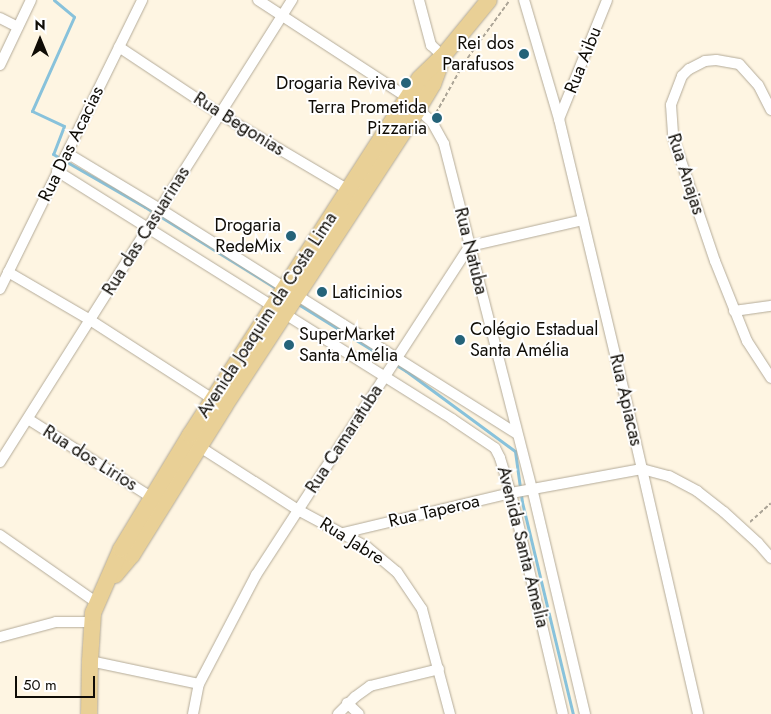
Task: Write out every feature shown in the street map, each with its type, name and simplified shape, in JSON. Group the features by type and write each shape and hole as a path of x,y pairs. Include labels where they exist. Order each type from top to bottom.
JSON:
{"main road":[{"name":"Avenida Joaquim da Costa Lima","path":"89,714 92,622 97,603 121,549 151,497 219,403 413,104 433,84 443,56 489,0"},
{"name":"Avenida Joaquim da Costa Lima","path":"107,584 132,556 200,447 219,403"}],"street":[{"path":"0,65 31,0"},
{"name":"Rua Das Acacias","path":"0,289 142,0"},
{"name":"Rua Natuba","path":"258,0 413,104 432,122 444,144 532,488"},
{"name":"Rua das Casuarinas","path":"0,462 292,0"},
{"path":"419,0 432,45 443,56"},
{"name":"Rua Apiacas","path":"524,0 558,119 583,220 698,714"},
{"name":"Rua Aibu","path":"558,119 607,0"},
{"path":"0,18 18,27"},
{"name":"Rua Begonias","path":"119,47 220,114 355,194"},
{"name":"Rua Anajas","path":"771,110 758,85 739,64 716,60 705,61 682,76 670,105 672,137 734,311 747,341 771,378"},
{"path":"67,153 160,209 517,434"},
{"name":"Avenida Santa Amelia","path":"58,171 495,448 511,492 563,714"},
{"path":"470,246 583,220"},
{"name":"Rua Camaratuba","path":"193,714 199,684 256,575 470,246"},
{"path":"8,272 90,320 219,403"},
{"path":"734,311 771,306"},
{"name":"Rua dos Lirios","path":"28,419 151,497"},
{"name":"Rua Jabre","path":"200,447 298,510 344,533 384,559 410,589 422,609 450,714"},
{"path":"642,469 669,476 697,491 742,529 771,558"},
{"name":"Rua Taperoa","path":"344,533 511,492 642,469"},
{"name":"Avenida Santa Amelia","path":"532,488 586,714"},
{"path":"0,535 97,603"},
{"path":"0,637 56,622 92,622"},
{"path":"90,661 199,684"},
{"path":"338,714 347,703 370,686 439,669"},
{"path":"347,703 359,714"}],"path":[{"path":"432,122 444,95 464,63 510,0"},
{"path":"742,529 771,503"}],"waterway":[{"path":"54,0 74,17 32,111 64,126 53,154 145,207 277,289"},
{"path":"298,304 406,371 515,451 522,502 573,714"}],"place":[{"name":"Rei dos Parafusos","path":"524,54"},
{"name":"Drogaria Reviva","path":"406,83"},
{"name":"Terra Prometida Pizzaria","path":"437,118"},
{"name":"Drogaria RedeMix","path":"291,236"},
{"name":"Laticinios","path":"322,292"},
{"name":"Colégio Estadual Santa Amélia","path":"460,340"},
{"name":"SuperMarket Santa Amélia","path":"289,345"}]}
